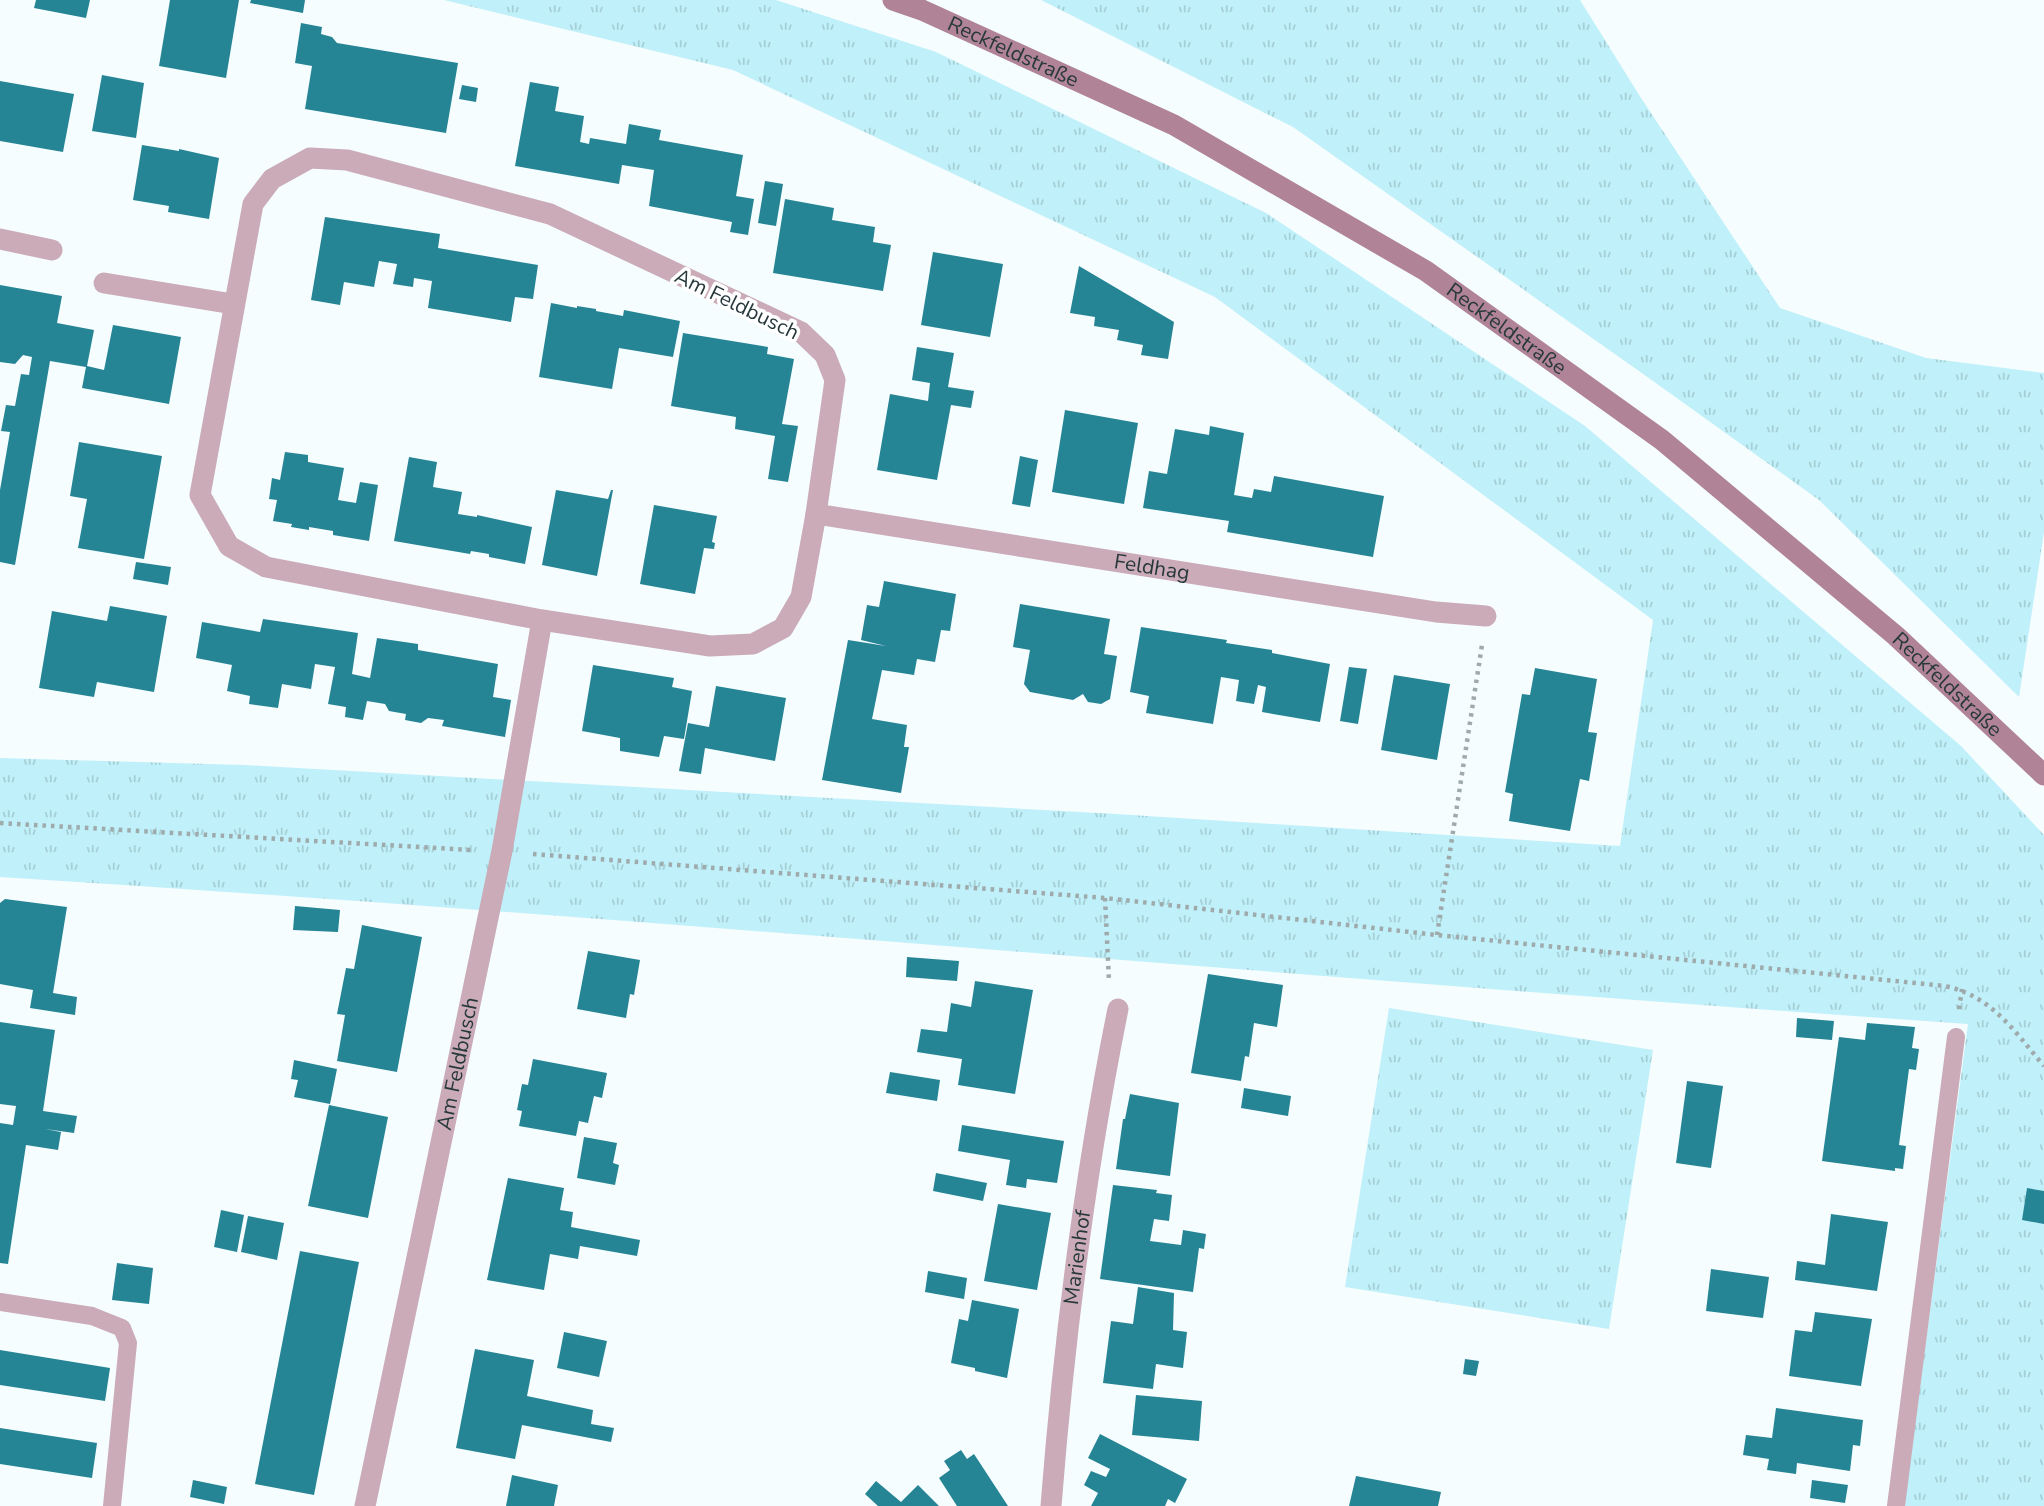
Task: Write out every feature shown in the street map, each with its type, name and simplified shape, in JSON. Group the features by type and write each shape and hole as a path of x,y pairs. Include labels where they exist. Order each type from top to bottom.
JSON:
{"street":[{"name":"Reckfeldstraße","path":"893,0 922,10 1174,124 1426,271 1662,440 1896,636 2043,770"},
{"name":"Am Feldbusch","path":"310,158 347,160 550,214 801,332 825,355 835,380 816,514 801,597 783,628 753,645 709,646 542,620 266,567 229,546 200,495 253,204 272,179 310,158"},
{"path":"0,239 52,250"},
{"path":"104,283 233,304"},
{"name":"Feldhag","path":"816,514 1436,612 1486,615"},
{"name":"Am Feldbusch","path":"365,1506 502,851 542,620"},
{"name":"Marienhof","path":"1051,1506 1061,1381 1102,1088 1118,1009"}],"lane":[{"path":"1896,1506 1956,1037"},
{"path":"0,1301 92,1316 122,1328 128,1343 112,1506"}],"path":[{"path":"1437,935 1486,615"},
{"path":"0,824 502,851 1105,898 1437,935 1945,986 1962,989 1980,997 1999,1014 2044,1066"},
{"path":"1105,898 1107,974 1118,1009"}],"green space":[{"path":"444,0 776,0 936,52 1266,213 1585,426 1961,746 2044,835 2044,1506 1904,1506 1968,1024 492,911 0,877 0,758 243,765 1116,814 1620,846 1653,620 1215,297 733,70"},
{"path":"1041,0 1580,0 1641,98 1780,308 1926,358 2044,373 2044,532 2019,697 1819,500 1646,376 1293,127"},
{"path":"1389,1008 1653,1050 1609,1329 1345,1287"}],"building":[{"path":"36,0 90,0 86,18 34,8"},
{"path":"170,0 239,0 226,78 159,66"},
{"path":"251,0 305,0 303,13 250,3"},
{"path":"301,23 322,27 321,34 332,37 337,43 458,63 446,133 305,109 312,66 295,63"},
{"path":"102,75 144,83 136,138 92,131"},
{"path":"0,81 74,94 63,152 0,141"},
{"path":"530,82 559,87 555,111 584,116 580,142 589,144 590,138 626,144 629,124 661,130 659,140 743,155 736,196 754,199 748,235 730,232 732,222 649,206 654,170 622,165 619,184 515,166"},
{"path":"462,85 478,88 476,102 459,99"},
{"path":"142,145 179,149 219,158 209,219 168,212 169,206 133,200"},
{"path":"765,181 783,184 776,226 758,223"},
{"path":"785,199 834,208 832,220 875,227 873,242 891,245 883,291 773,273"},
{"path":"325,217 440,234 438,248 538,265 533,299 515,297 511,322 428,308 432,281 414,278 413,287 393,284 397,264 379,261 374,287 344,282 340,305 311,300"},
{"path":"933,252 1003,264 990,337 921,325"},
{"path":"1079,266 1174,322 1168,359 1141,355 1143,345 1117,340 1119,330 1094,326 1095,317 1070,313"},
{"path":"0,285 62,296 57,323 94,330 87,366 104,370 113,325 181,337 169,404 82,388 86,367 50,361 15,565 0,562 0,490 10,432 1,431 6,405 15,406 21,374 29,375 32,357 23,355 15,364 0,362"},
{"path":"551,303 623,316 624,310 680,321 673,357 619,348 612,389 539,377"},
{"path":"683,333 768,347 767,354 794,359 782,424 798,426 788,482 768,479 775,436 735,429 736,417 671,406"},
{"path":"917,347 954,353 948,387 974,391 971,408 951,405 937,480 877,470 890,394 928,401 930,383 912,380"},
{"path":"1065,410 1138,423 1124,504 1052,492"},
{"path":"1210,426 1244,433 1234,495 1252,498 1254,489 1271,492 1274,476 1384,496 1373,557 1227,532 1229,521 1143,508 1149,471 1167,474 1175,429 1209,435"},
{"path":"79,442 162,456 144,559 78,548 87,499 70,496"},
{"path":"285,452 308,455 308,462 344,468 338,500 356,503 360,482 378,485 369,541 333,535 333,531 291,527 292,524 273,521 277,500 269,499 272,478 280,480"},
{"path":"1020,456 1038,460 1030,507 1012,504"},
{"path":"409,457 437,462 433,487 462,492 458,514 477,515 532,527 525,564 489,557 489,554 471,551 470,554 394,541"},
{"path":"556,490 608,499 613,490 597,576 542,565"},
{"path":"654,505 717,516 712,542 715,543 714,549 704,548 695,594 640,584"},
{"path":"136,562 171,567 168,585 133,579"},
{"path":"884,581 956,594 950,631 941,630 935,662 917,659 914,675 882,670 872,719 907,725 904,747 909,747 901,793 822,780 848,640 886,646 861,640 867,605 879,607"},
{"path":"1020,604 1110,619 1104,654 1117,656 1110,699 1101,704 1088,702 1083,694 1073,700 1030,692 1024,684 1030,650 1013,647"},
{"path":"110,606 167,616 154,692 97,682 94,697 39,688 52,611 107,621"},
{"path":"263,619 358,633 352,674 370,678 377,638 418,644 418,650 498,664 493,697 511,700 505,737 442,726 444,720 428,718 421,723 405,720 406,714 389,711 385,704 367,701 363,720 345,717 346,707 328,704 335,667 315,664 311,689 282,684 278,708 249,704 250,696 227,691 232,665 196,658 202,622 260,632"},
{"path":"1141,627 1227,640 1226,643 1272,650 1272,653 1330,664 1320,722 1262,712 1266,687 1258,685 1254,704 1236,701 1239,680 1221,677 1213,724 1146,713 1149,696 1130,692"},
{"path":"593,665 674,678 672,687 692,691 684,739 664,736 659,757 620,751 620,738 582,731"},
{"path":"1349,667 1367,669 1358,724 1340,721"},
{"path":"1535,668 1597,679 1588,732 1597,733 1589,781 1580,779 1570,831 1509,821 1513,794 1505,792 1522,694 1530,695"},
{"path":"1394,675 1450,684 1437,760 1381,750"},
{"path":"716,686 786,698 775,761 705,748 701,774 679,771 688,723 709,727"},
{"path":"5,899 67,907 53,993 77,997 75,1015 30,1008 33,990 0,984 0,903"},
{"path":"295,906 340,910 338,932 293,930"},
{"path":"362,925 422,937 397,1072 337,1061 345,1015 337,1014 346,968 354,969"},
{"path":"588,951 640,960 634,995 630,994 626,1018 577,1009"},
{"path":"907,957 959,961 957,981 906,977"},
{"path":"1208,974 1283,985 1277,1027 1254,1023 1249,1057 1245,1056 1241,1081 1191,1073"},
{"path":"975,981 1033,990 1015,1094 958,1085 962,1059 917,1052 921,1029 947,1032 951,1003 971,1007"},
{"path":"1797,1018 1834,1021 1832,1040 1796,1037"},
{"path":"0,1022 55,1030 43,1111 77,1116 74,1133 45,1129 61,1132 58,1150 26,1145 8,1264 0,1263 0,1123 13,1125 16,1106 0,1104"},
{"path":"1867,1023 1915,1027 1912,1048 1919,1049 1916,1070 1909,1069 1899,1145 1906,1146 1903,1169 1895,1168 1895,1171 1822,1161 1839,1037 1865,1040"},
{"path":"533,1059 607,1073 602,1098 594,1096 588,1123 579,1121 576,1136 519,1126 522,1111 517,1110 522,1084 528,1085"},
{"path":"294,1060 337,1069 330,1104 294,1097 298,1080 291,1079"},
{"path":"890,1072 940,1080 937,1101 886,1093"},
{"path":"1687,1081 1723,1086 1711,1168 1676,1163"},
{"path":"1244,1088 1291,1096 1288,1116 1241,1108"},
{"path":"1130,1094 1179,1103 1170,1176 1116,1169 1123,1119"},
{"path":"329,1105 388,1117 368,1218 308,1206"},
{"path":"962,1125 1064,1141 1057,1183 1027,1179 1026,1188 1006,1185 1010,1160 958,1151"},
{"path":"584,1137 617,1143 613,1163 619,1165 615,1185 577,1178"},
{"path":"936,1173 987,1183 983,1201 933,1191"},
{"path":"508,1178 564,1188 560,1210 573,1212 571,1227 640,1240 637,1256 580,1246 578,1259 550,1254 544,1290 487,1280"},
{"path":"1113,1185 1157,1190 1156,1193 1172,1195 1169,1221 1154,1219 1150,1241 1181,1245 1183,1230 1206,1234 1204,1249 1199,1248 1193,1292 1100,1279"},
{"path":"2027,1188 2044,1191 2044,1224 2022,1220"},
{"path":"998,1204 1051,1213 1037,1290 984,1281"},
{"path":"221,1210 244,1215 237,1252 214,1247"},
{"path":"1831,1214 1888,1222 1877,1291 1795,1280 1797,1261 1825,1265"},
{"path":"248,1216 284,1223 277,1260 241,1252"},
{"path":"300,1251 359,1262 314,1495 255,1484"},
{"path":"117,1263 153,1268 149,1304 112,1300"},
{"path":"1711,1269 1769,1277 1763,1318 1706,1311"},
{"path":"928,1271 967,1278 964,1299 925,1292"},
{"path":"1138,1287 1174,1293 1173,1330 1187,1332 1183,1368 1156,1364 1153,1389 1103,1383 1111,1321 1133,1324"},
{"path":"972,1300 1019,1309 1007,1378 951,1363 959,1319 968,1321"},
{"path":"1815,1312 1872,1319 1861,1386 1789,1376 1795,1330 1812,1332"},
{"path":"564,1332 607,1341 599,1377 557,1368"},
{"path":"475,1349 534,1360 527,1396 593,1410 591,1424 614,1428 611,1442 522,1425 515,1459 456,1448"},
{"path":"0,1350 110,1368 105,1401 0,1385"},
{"path":"1465,1359 1479,1361 1476,1376 1463,1374"},
{"path":"1136,1395 1202,1401 1199,1441 1132,1435"},
{"path":"1776,1408 1863,1420 1860,1446 1853,1445 1850,1471 1797,1463 1796,1474 1767,1470 1769,1459 1743,1455 1746,1435 1772,1438"},
{"path":"0,1428 97,1443 92,1478 0,1464"},
{"path":"1100,1434 1187,1479 1175,1503 1168,1499 1165,1506 1091,1506 1098,1493 1084,1485 1091,1471 1106,1477 1110,1469 1088,1458"},
{"path":"961,1450 967,1459 974,1454 1008,1506 957,1506 939,1478 950,1470 944,1461"},
{"path":"512,1475 558,1485 554,1506 506,1506"},
{"path":"1356,1476 1441,1492 1438,1506 1349,1506"},
{"path":"193,1480 227,1487 224,1504 190,1497"},
{"path":"1812,1480 1848,1485 1845,1503 1810,1498"},
{"path":"876,1481 901,1502 918,1485 939,1506 878,1506 865,1494"}]}
